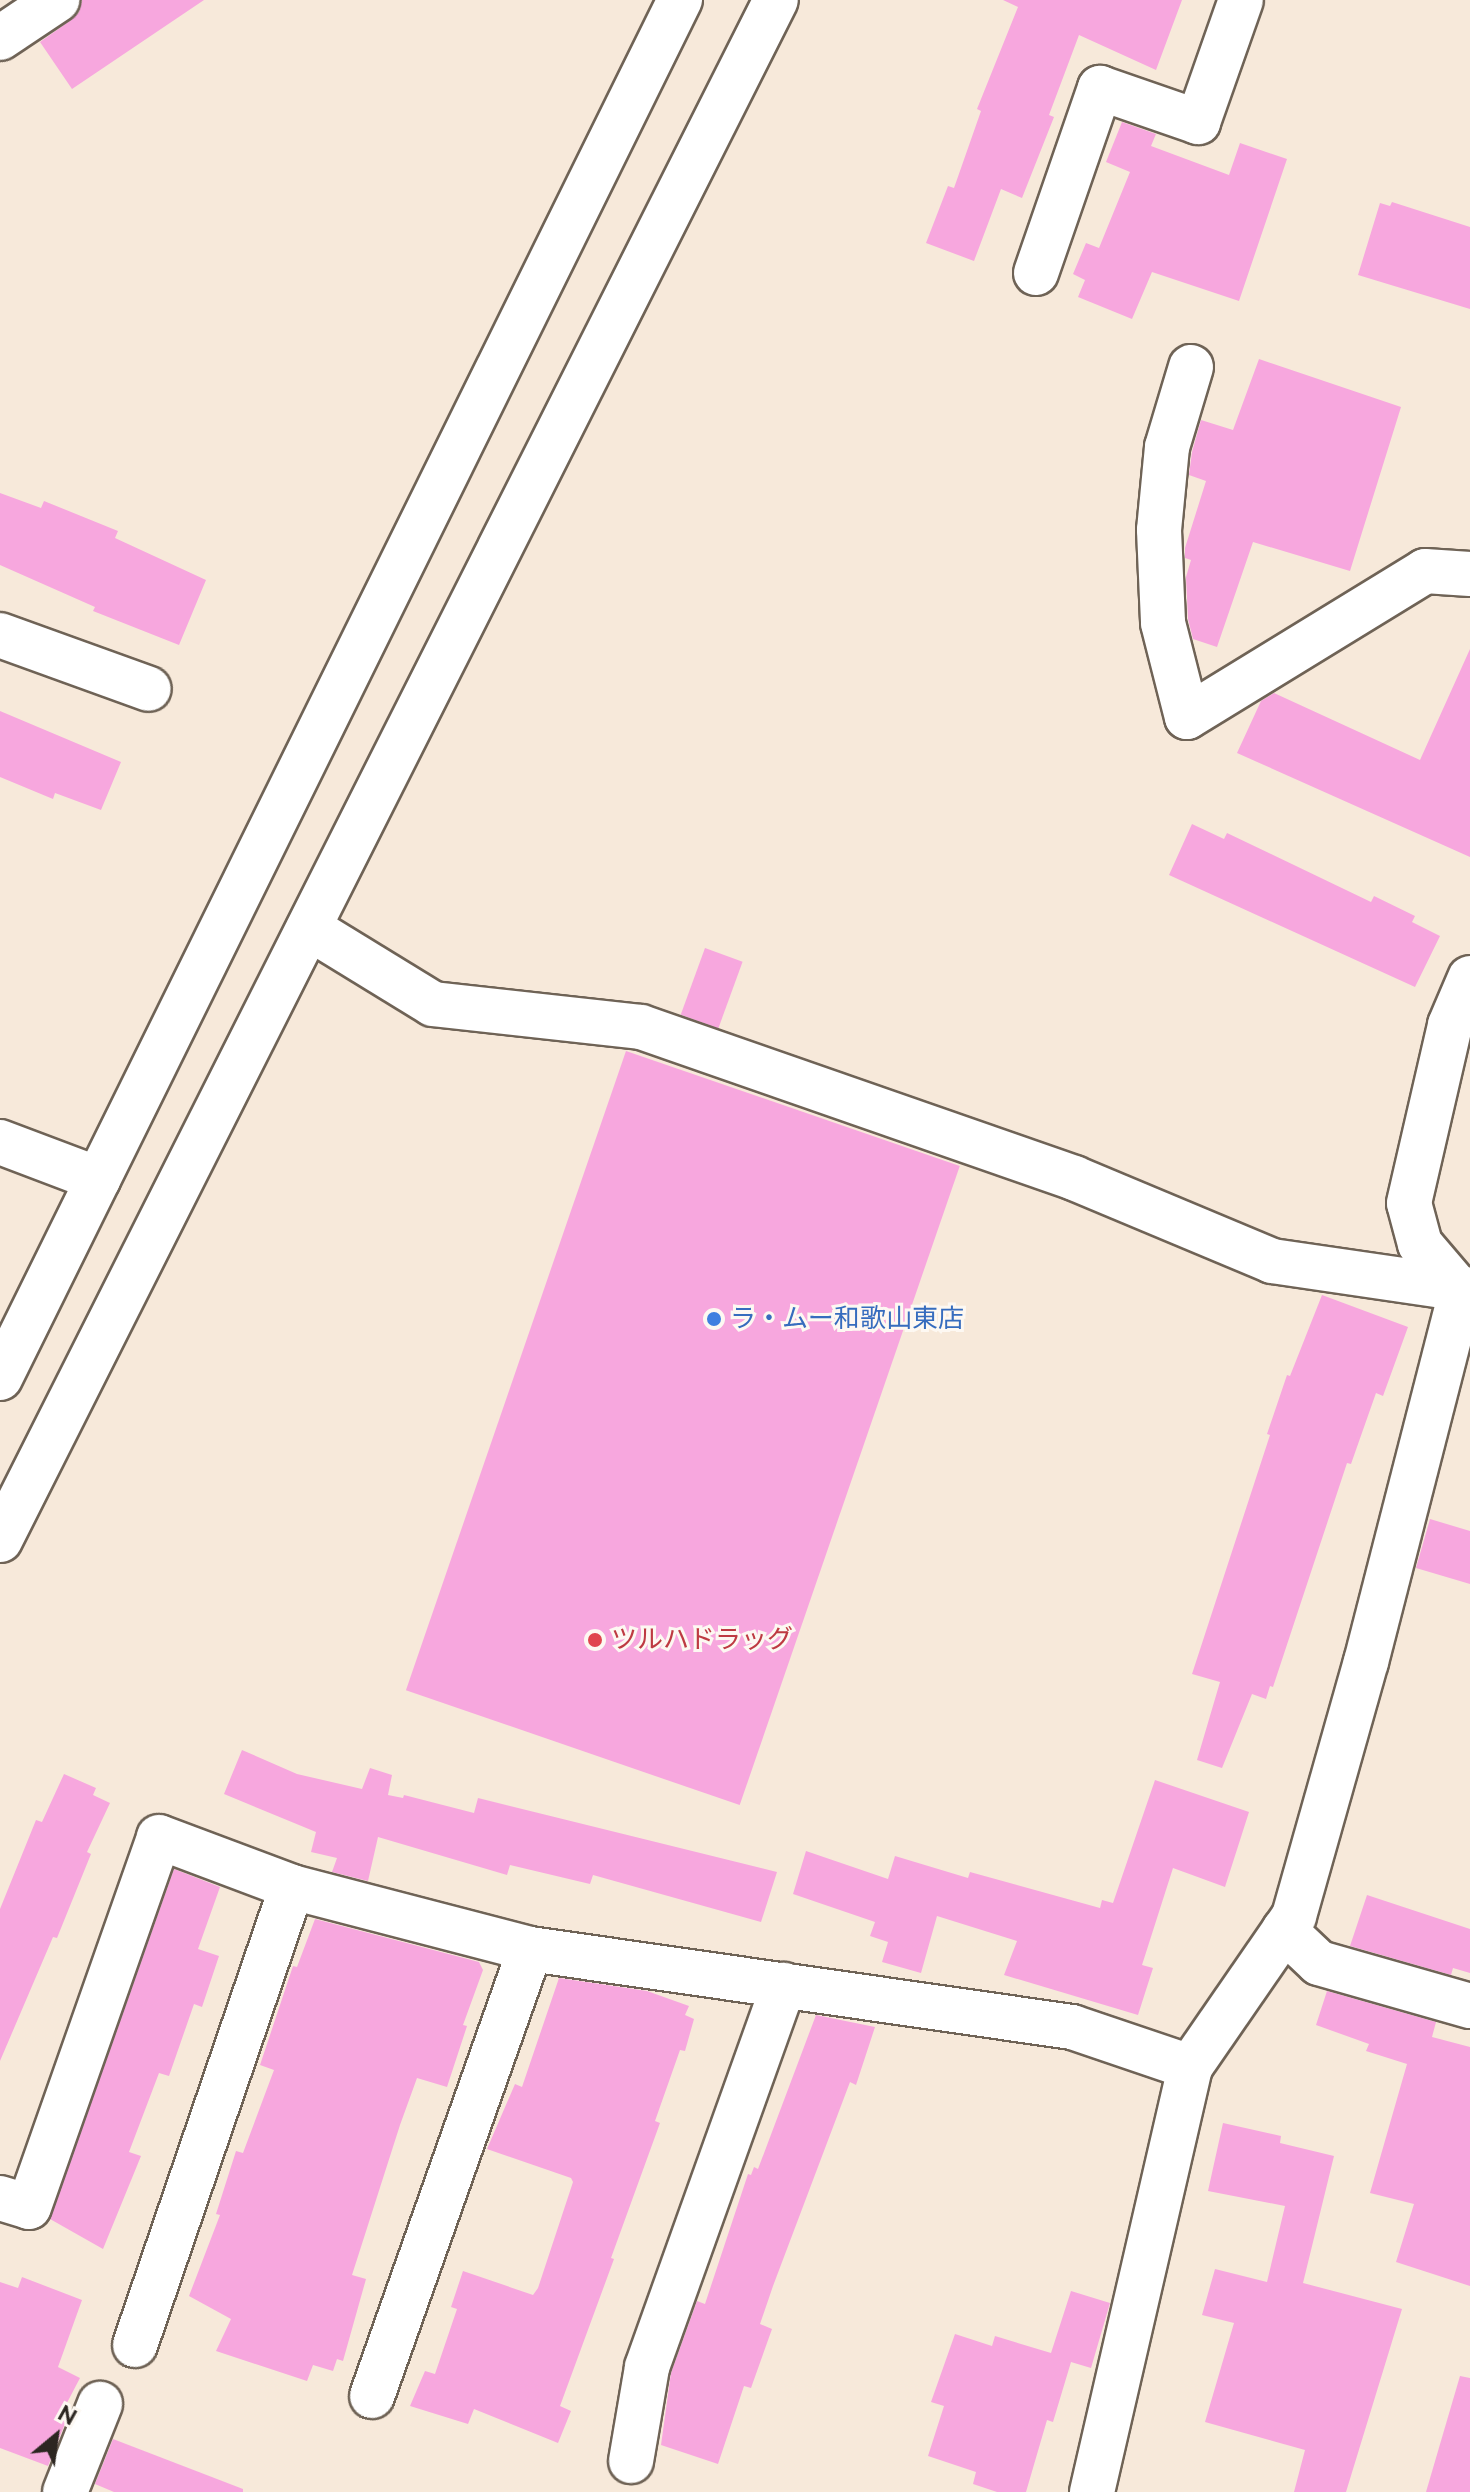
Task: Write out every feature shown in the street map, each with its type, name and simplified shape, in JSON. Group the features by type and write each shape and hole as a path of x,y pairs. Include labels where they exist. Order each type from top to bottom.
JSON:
{"street":[{"path":"0,38 57,0"},
{"path":"0,1378 680,0"},
{"path":"0,1540 776,0"},
{"path":"1036,273 1100,88 1198,122 1241,0"},
{"path":"1191,367 1167,447 1159,530 1163,623 1187,717 1425,571 1470,574"},
{"path":"0,635 149,689"},
{"path":"309,928 433,1004 641,1027 1074,1178 1272,1261 1466,1291"},
{"path":"1466,1291 1420,1244 1409,1203 1450,1025 1470,978"},
{"path":"0,1142 98,1179"},
{"path":"1092,2492 1190,2067 1294,1916 1466,1291"},
{"path":"0,2198 29,2207 159,1837 292,1887 530,1949 1072,2027 1190,2067"},
{"path":"135,2345 292,1887"},
{"path":"1284,1930 1319,1963 1470,2006"},
{"path":"372,2396 530,1949"},
{"path":"631,2461 647,2367 784,1985"},
{"path":"65,2492 100,2404"}],"building":[{"path":"82,0 204,0 72,89 40,42 79,12"},
{"path":"1003,0 1182,0 1156,70 1079,35 1049,115 1054,117 1022,198 1001,189 974,261 926,243 948,186 954,188 981,111 977,109 1018,7"},
{"path":"1122,122 1156,134 1151,146 1229,175 1240,143 1287,159 1239,301 1152,272 1132,319 1078,297 1085,280 1073,274 1086,243 1099,248 1130,172 1106,162"},
{"path":"1392,202 1470,227 1470,309 1358,275 1380,203 1390,206"},
{"path":"1259,359 1401,407 1350,571 1253,542 1217,647 1193,639 1188,619 1186,577 1191,560 1185,558 1185,548 1206,481 1189,475 1192,452 1201,420 1233,430"},
{"path":"0,493 41,508 44,501 118,531 115,538 206,580 179,645 93,611 95,607 0,565"},
{"path":"1470,649 1470,857 1237,753 1261,701 1274,693 1420,760"},
{"path":"0,711 121,762 101,810 55,793 53,799 0,777"},
{"path":"1192,824 1224,839 1227,833 1371,902 1374,896 1415,916 1412,922 1440,936 1415,987 1169,875"},
{"path":"705,948 743,962 718,1028 681,1015"},
{"name":"ラ・ムー和歌山東店","path":"626,1051 960,1166 740,1805 406,1690"},
{"path":"1322,1295 1408,1327 1383,1396 1376,1393 1351,1464 1347,1463 1273,1687 1270,1686 1266,1699 1252,1694 1222,1768 1197,1760 1220,1682 1192,1674 1287,1375 1290,1376"},
{"path":"1430,1519 1470,1531 1470,1584 1416,1568"},
{"path":"242,1750 297,1774 362,1789 370,1768 392,1775 388,1795 403,1798 404,1795 474,1813 478,1798 777,1872 761,1922 593,1875 590,1884 510,1865 507,1875 378,1837 368,1881 332,1872 337,1858 311,1852 316,1832 224,1794"},
{"path":"64,1774 96,1788 93,1795 110,1803 87,1852 91,1854 57,1938 53,1937 0,2061 0,1909 36,1820 42,1822"},
{"path":"1155,1780 1249,1812 1225,1887 1173,1868 1142,1965 1153,1968 1138,2015 1004,1975 1017,1941 937,1916 921,1973 882,1962 888,1942 870,1936 875,1922 793,1894 806,1851 888,1879 895,1856 968,1878 970,1872 1100,1908 1102,1900 1113,1903"},
{"path":"174,1869 220,1887 198,1949 219,1956 202,2007 194,2004 169,2076 159,2073 129,2152 141,2156 103,2249 50,2219"},
{"path":"1367,1895 1470,1929 1470,1973 1453,1968 1451,1975 1350,1946"},
{"path":"315,1919 479,1962 483,1970 463,2025 467,2026 447,2087 417,2078 400,2125 352,2275 366,2279 343,2361 337,2359 333,2371 313,2365 307,2381 216,2351 231,2319 189,2296 220,2215 216,2214 236,2151 243,2153 274,2070 260,2065 293,1966 297,1967"},
{"path":"559,1978 647,1991 689,2006 685,2015 694,2019 685,2051 680,2050 655,2121 660,2123 560,2406 571,2411 558,2443 474,2409 468,2424 410,2406 425,2371 435,2374 457,2309 451,2307 463,2271 533,2295 538,2288 573,2182 571,2178 487,2149 515,2084 522,2087"},
{"path":"1327,1991 1436,2022 1432,2037 1470,2047 1470,2286 1396,2262 1414,2204 1370,2193 1407,2064 1366,2051 1369,2044 1316,2025"},
{"path":"816,2015 875,2027 856,2085 850,2082 773,2286 760,2324 772,2329 751,2388 744,2386 718,2464 661,2445 671,2373 697,2301 705,2304 748,2174 751,2175 754,2167 758,2169"},
{"path":"1223,2123 1281,2136 1280,2143 1334,2156 1303,2283 1402,2309 1346,2492 1294,2492 1305,2450 1205,2422 1234,2323 1202,2315 1215,2269 1267,2282 1285,2206 1208,2191"},
{"path":"22,2277 82,2300 58,2367 80,2378 59,2418 66,2421 48,2466 0,2448 0,2282 18,2288"},
{"path":"1071,2291 1110,2303 1091,2368 1071,2362 1053,2422 1047,2420 1026,2492 997,2492 973,2484 976,2472 928,2456 944,2406 931,2402 955,2334 992,2346 995,2336 1051,2353"},
{"path":"1460,2376 1470,2378 1470,2492 1426,2492"},
{"path":"113,2439 243,2489 243,2492 114,2492 95,2484"}],"place":[{"name":"ラ・ムー和歌山東店","path":"714,1319"},
{"name":"ツルハドラッグ","path":"595,1640"}]}
